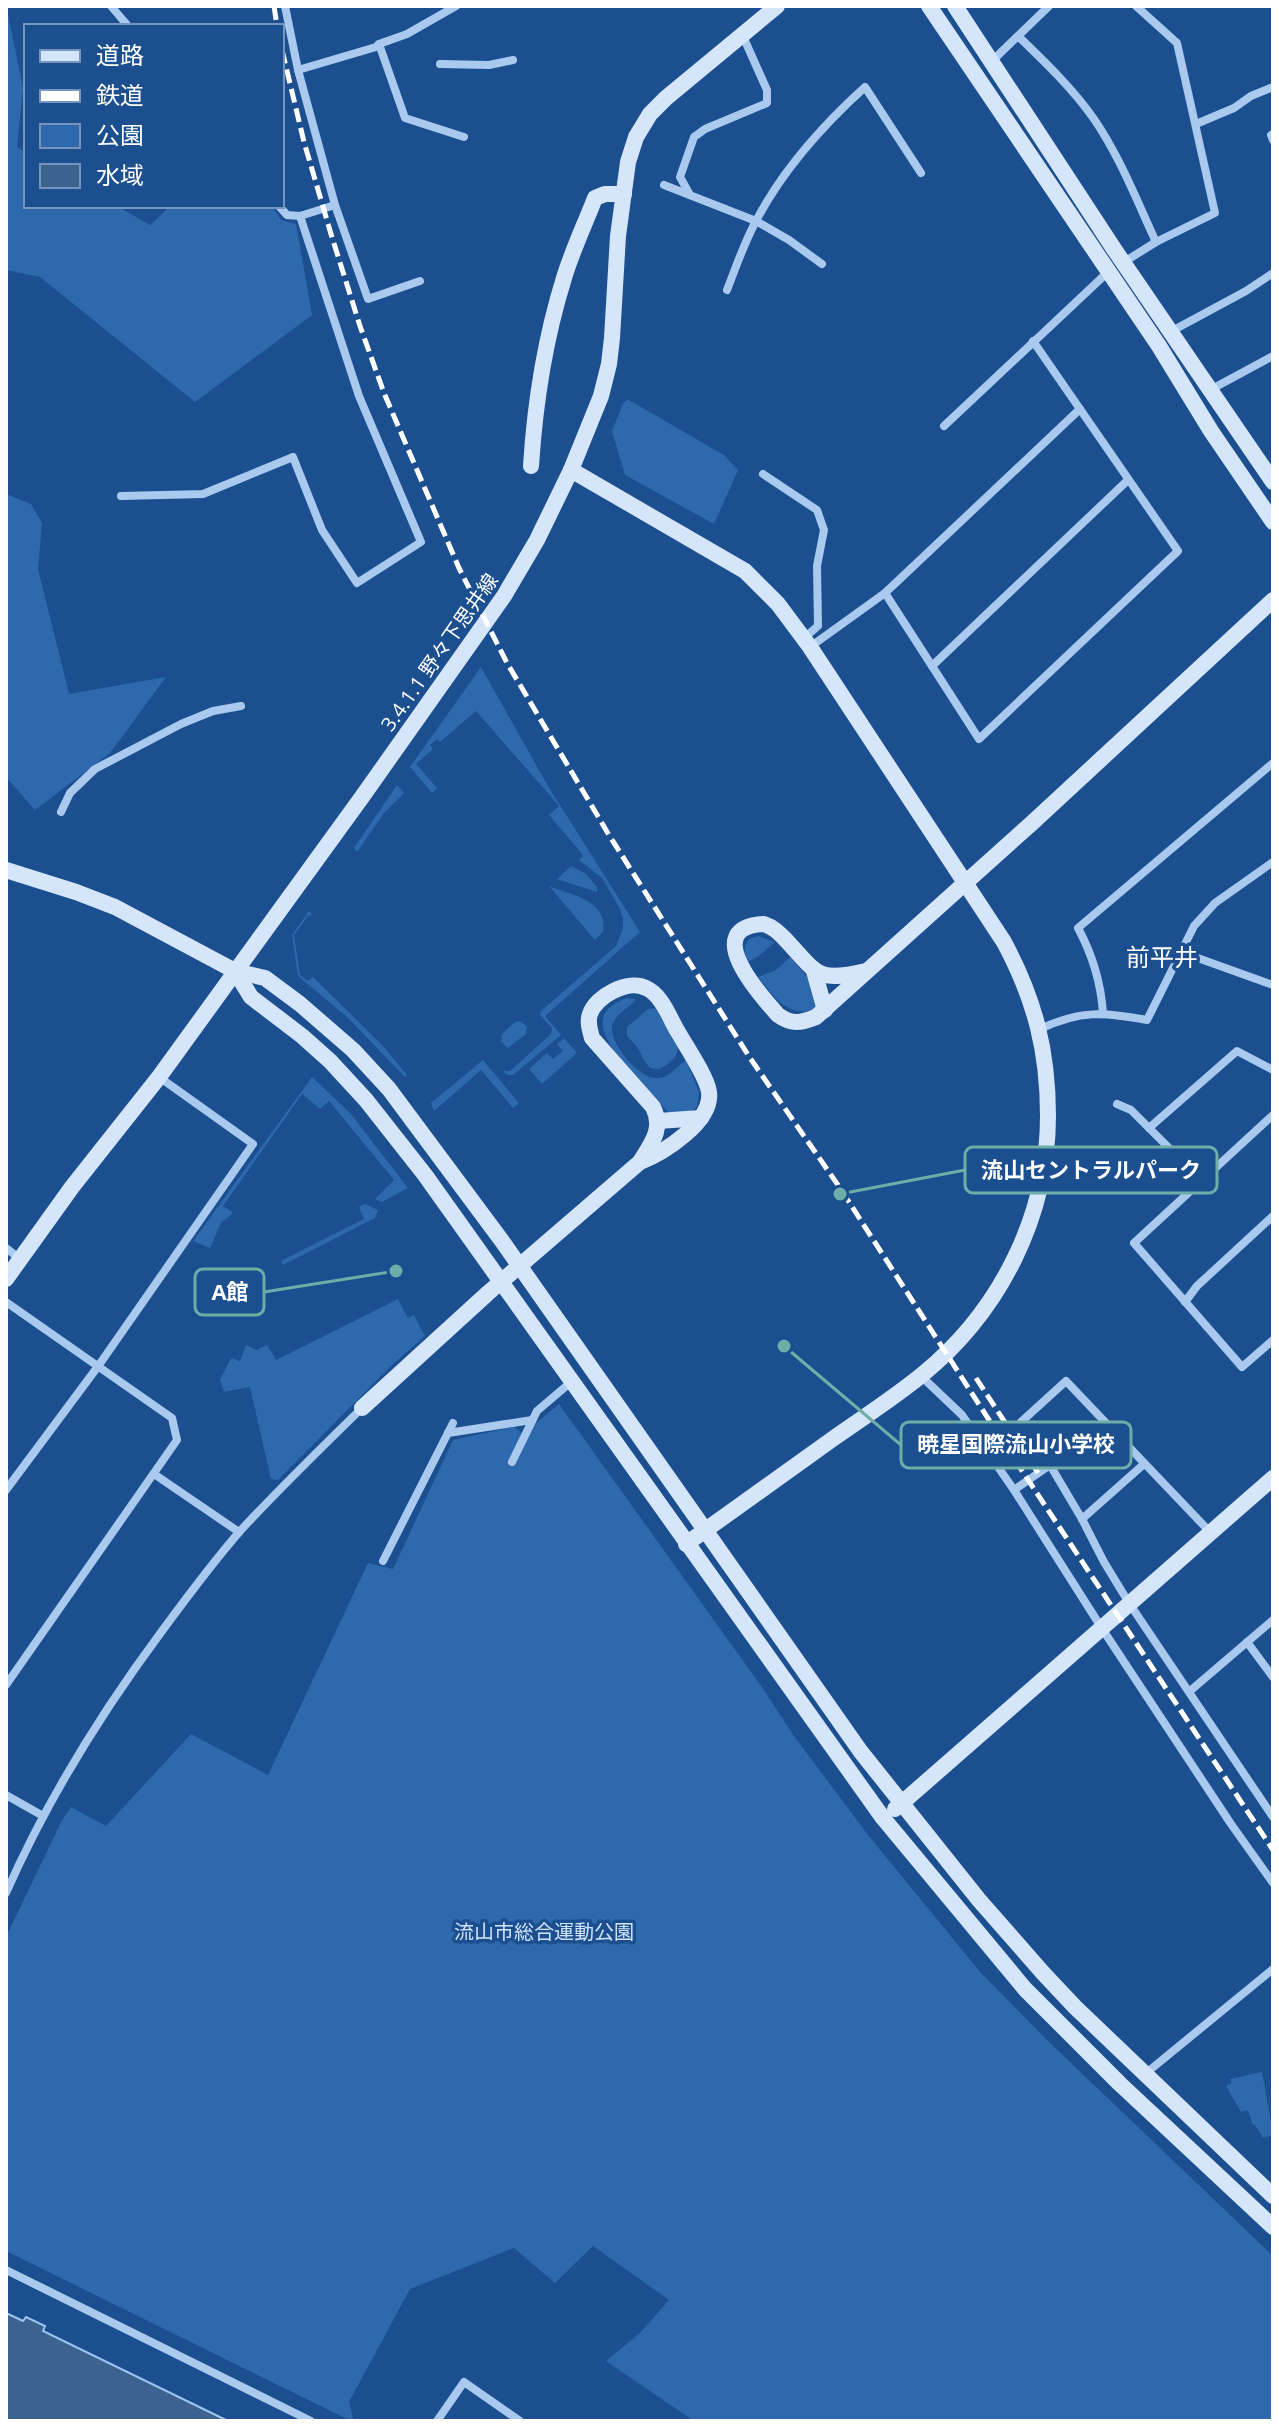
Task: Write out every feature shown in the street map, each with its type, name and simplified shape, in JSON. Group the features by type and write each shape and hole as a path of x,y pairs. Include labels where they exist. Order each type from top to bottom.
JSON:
{"street":[{"path":"111,6 126,24"},
{"path":"285,6 298,70 335,205 368,299 420,281"},
{"path":"298,70 376,47 407,34 456,6"},
{"name":"3.4.1.1 野々下思井線","path":"6,1279 72,1187 159,1077 504,596 537,540 571,470 589,430 609,364 618,236 628,162 636,137 650,114 684,81 777,6"},
{"path":"929,6 1159,346 1211,431 1273,522"},
{"path":"955,6 1123,262 1273,482"},
{"path":"991,62 1049,6"},
{"path":"1123,262 1215,213 1177,43 1136,6"},
{"path":"690,195 680,177 694,137 705,129 767,103 767,90 742,34"},
{"path":"1018,36 1050,67 1094,119 1123,170 1156,242"},
{"path":"379,44 405,118 464,137"},
{"path":"440,64 489,65 513,60"},
{"path":"727,290 756,221 790,168 818,132 865,87 921,173"},
{"path":"1196,124 1273,87"},
{"path":"664,185 756,221 822,264"},
{"path":"531,466 537,397 565,276 595,198 605,194 624,194"},
{"path":"281,208 287,215 300,216 335,205"},
{"path":"121,496 203,494 293,457 322,530 357,583 421,542 341,348 300,216"},
{"path":"944,426 1108,272"},
{"path":"1170,332 1273,273"},
{"path":"885,593 979,739 1178,551 1033,341"},
{"path":"1209,390 1273,356"},
{"path":"807,643 885,593 1080,409"},
{"path":"571,470 745,571 778,604 807,643 1004,942 1028,991 1040,1029 1048,1079 1048,1146 1034,1215 1012,1264 984,1311 921,1376 686,1544"},
{"path":"763,474 817,510 824,530 817,566 818,626 807,643"},
{"path":"932,666 1128,480"},
{"path":"866,971 830,977 814,971 771,927 764,924 753,925 739,934 735,942 739,964 778,1015 787,1021 800,1023 816,1017 1273,600"},
{"path":"61,812 70,793 95,769 181,724 213,711 241,706"},
{"path":"1103,1013 1097,975 1078,928 1273,763"},
{"path":"1040,1029 1077,1015 1103,1013 1147,1020 1203,914 1273,862"},
{"path":"6,870 115,907 235,971 265,978 353,1050 419,1128 901,1804 1043,1973 1273,2196"},
{"path":"1181,952 1273,985"},
{"path":"235,971 251,997 321,1052 366,1100 425,1175 883,1818 1025,1989 1120,2084 1273,2227"},
{"path":"814,971 825,1010"},
{"path":"6,1893 43,1816 89,1738 141,1659 239,1532 362,1408 640,1162 657,1135 658,1121 653,1107 592,1038 588,1026 594,1007 621,987 633,984 643,986 658,997 710,1094 701,1118 659,1155 640,1162"},
{"path":"1149,1128 1237,1051 1273,1070"},
{"path":"6,1490 99,1365 253,1144 159,1077"},
{"path":"1117,1104 1131,1110 1201,1180"},
{"path":"1273,1115 1134,1243 1242,1367 1273,1340"},
{"path":"658,1121 701,1118"},
{"path":"1185,1302 1197,1286 1273,1216"},
{"path":"6,1248 20,1259"},
{"path":"6,1302 172,1418 177,1440 6,1685"},
{"path":"921,1376 962,1415 1273,1883"},
{"path":"1210,1532 1066,1381 1021,1422 1050,1465 1129,1603 1273,1817"},
{"path":"512,1462 537,1411 571,1382"},
{"path":"448,1433 532,1420"},
{"path":"383,1561 453,1423"},
{"path":"1082,1519 1144,1464"},
{"path":"1014,1490 1050,1465"},
{"path":"154,1474 239,1532"},
{"path":"883,1818 1273,1478"},
{"path":"1190,1691 1273,1620"},
{"path":"1247,1642 1273,1677"},
{"path":"6,1795 43,1816"},
{"path":"1145,2074 1273,1969"},
{"path":"6,2270 311,2421"},
{"path":"437,2421 464,2382 520,2421"}],"green space":[{"path":"6,6 15,6 7,9 23,88 17,147 24,152 24,208 120,208 150,225 168,208 273,208 281,220 296,224 312,315 195,402 40,277 6,270"},
{"path":"627,399 724,455 738,470 714,524 625,475 612,431"},
{"path":"6,494 31,504 42,523 38,569 69,694 166,677 110,753 35,810 6,777"},
{"path":"481,667 548,786 640,932 545,1016 561,1035 513,1075 503,1071 510,1071 551,1034 552,1028 540,1015 541,1011 616,946 623,928 623,918 602,878 579,860 583,855 549,815 559,806 476,711 440,742 437,739 430,745 433,749 416,764 437,788 432,793 410,767"},
{"path":"397,785 404,793 384,813 357,852 354,848"},
{"path":"571,866 586,874 597,887 597,892 557,879"},
{"path":"549,886 595,906 603,921 603,932 595,940"},
{"path":"309,911 312,915 294,935 300,975 308,981 313,977 382,1045 407,1075 405,1077 347,1017 298,976 292,935"},
{"path":"759,936 775,942 747,962 747,942"},
{"path":"790,957 810,980 819,1004 811,1011 787,1007 758,977 776,970"},
{"path":"627,998 636,999 613,1022 616,1043 628,1061 652,1078 667,1076 686,1060 699,1092 697,1107 689,1113 670,1114 628,1067 605,1035 604,1014 612,1005"},
{"path":"655,1008 678,1045 675,1057 659,1069 650,1068 627,1036 627,1027 648,1009"},
{"path":"520,1021 527,1027 526,1034 508,1048 501,1042 502,1034"},
{"path":"564,1038 577,1053 542,1084 529,1069 547,1053 553,1059 563,1051 557,1044"},
{"path":"483,1060 519,1103 513,1108 481,1070 434,1111 431,1103"},
{"path":"312,1077 351,1114 408,1188 382,1202 375,1199 394,1180 329,1101 320,1109 302,1094 223,1206 233,1213 221,1223 210,1248 193,1241"},
{"path":"365,1204 378,1210 375,1218 283,1265 281,1261 364,1219 359,1207"},
{"path":"398,1299 408,1318 414,1315 425,1336 278,1480 271,1479 250,1387 224,1392 220,1380 231,1358 240,1361 246,1345 257,1350 267,1345 276,1360"},
{"name":"流山市総合運動公園","path":"559,1404 794,1736 868,1835 981,1973 1273,2256 1273,2421 694,2421 606,2361 640,2333 669,2300 593,2246 555,2283 514,2248 410,2289 349,2402 354,2421 351,2421 6,2251 6,1937 62,1820 71,1807 106,1826 191,1734 268,1775 368,1563 393,1569 453,1440 514,1427 523,1434"},
{"path":"1262,2072 1273,2133 1263,2138 1252,2124 1248,2110 1241,2112 1226,2086 1232,2083 1230,2079"}],"water":[{"path":"6,2313 23,2321 26,2317 45,2326 43,2331 228,2421 6,2421"}],"railway":[{"path":"274,6 277,24"},
{"path":"284,58 331,234 384,393 459,568 507,663 609,835 750,1058 840,1188 1007,1448 1273,1850"},
{"path":"976,1378 1038,1473"}],"place":[{"name":"流山セントラルパーク","path":"840,1194"},
{"name":"A館","path":"396,1271"},
{"name":"暁星国際流山小学校","path":"784,1346"}],"district":[{"name":"前平井","path":"1162,956"}]}
